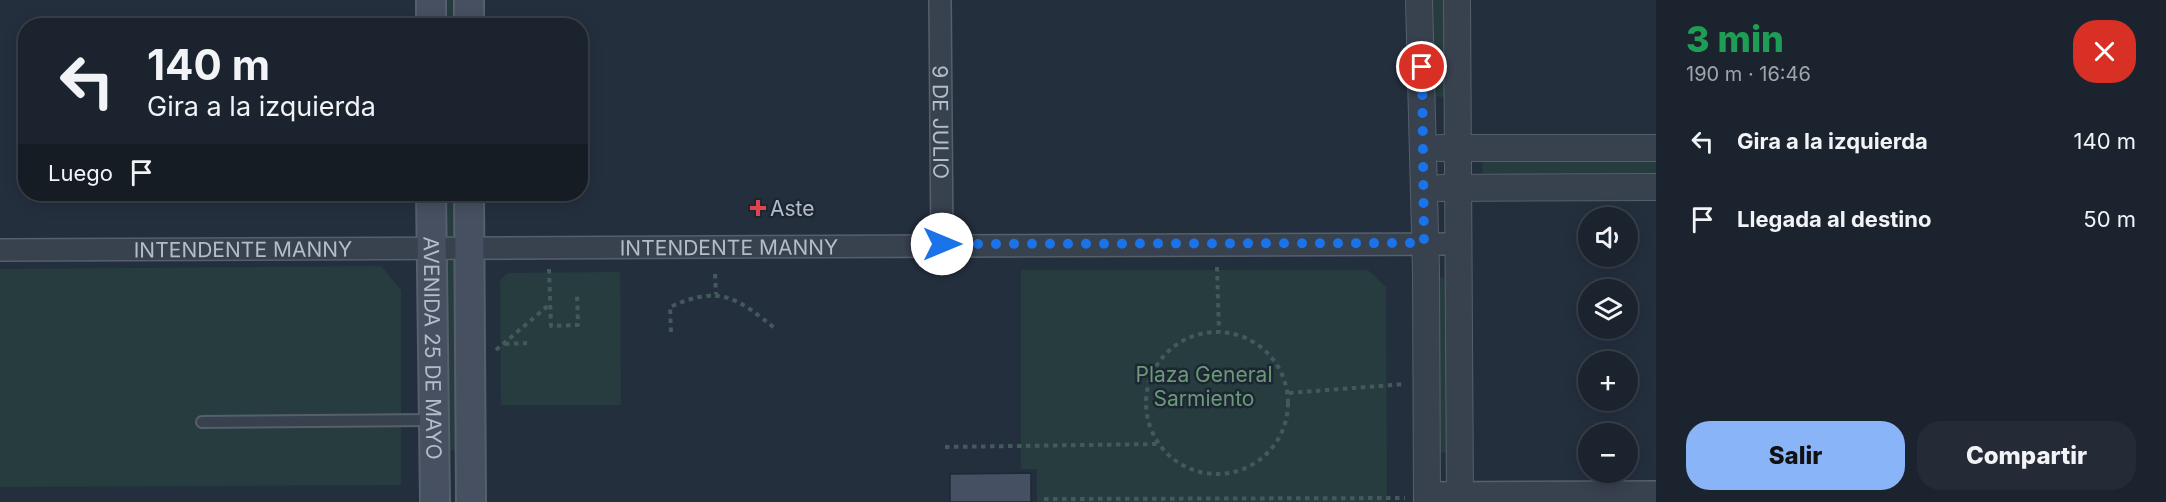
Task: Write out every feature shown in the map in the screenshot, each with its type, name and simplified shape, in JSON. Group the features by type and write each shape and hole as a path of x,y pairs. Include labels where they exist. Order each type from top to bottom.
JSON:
{"main road":[{"path":"431,0 431,18"},
{"path":"469,0 469,18"},
{"name":"AVENIDA 25 DE MAYO","path":"431,201 435,502"},
{"name":"AVENIDA 25 DE MAYO","path":"470,201 471,502"}],"street":[{"name":"9 DE JULIO","path":"940,0 942,244"},
{"path":"1419,0 1424,147 1427,498 1656,492"},
{"path":"1457,0 1460,498"},
{"path":"1424,147 1458,149 1656,148"},
{"path":"1423,188 1656,187"},
{"name":"INTENDENTE MANNY","path":"0,250 942,244 1458,244"}],"lane":[{"path":"202,422 433,420"}],"path":[{"path":"1217,245 1219,332"},
{"path":"548,247 551,326 578,325 577,294"},
{"path":"715,274 716,294"},
{"path":"671,333 670,307 694,296 716,294 734,298 777,330"},
{"path":"469,369 504,344 550,304"},
{"path":"1219,332 1249,338 1268,351 1282,371 1289,393 1288,417 1280,439 1264,458 1244,470 1220,475 1196,472 1175,461 1158,444 1148,423 1146,399 1150,376 1162,356 1181,341 1203,333 1219,332"},
{"path":"504,344 527,343"},
{"path":"1289,393 1425,383"},
{"path":"945,447 1158,444"},
{"path":"1044,500 1427,498"}],"green space":[{"path":"431,0 469,0 469,18 431,18"},
{"path":"1426,0 1445,0 1445,97 1427,96"},
{"path":"1483,154 1656,154 1656,178 1482,179"},
{"path":"431,201 469,201 469,451 434,450"},
{"path":"381,266 401,290 401,485 0,487 0,269"},
{"name":"Plaza General Sarmiento","path":"1021,270 1368,270 1386,287 1387,502 1037,502 1037,469 1021,469"},
{"path":"620,272 621,405 501,405 500,280 508,273"},
{"path":"1430,277 1449,278 1449,453 1431,452"}],"building":[{"path":"1031,473 1031,502 950,502 950,474"}],"place":[{"name":"Aste","path":"758,208"}],"route":[{"path":"942,244 1424,243 1422,67"}]}
